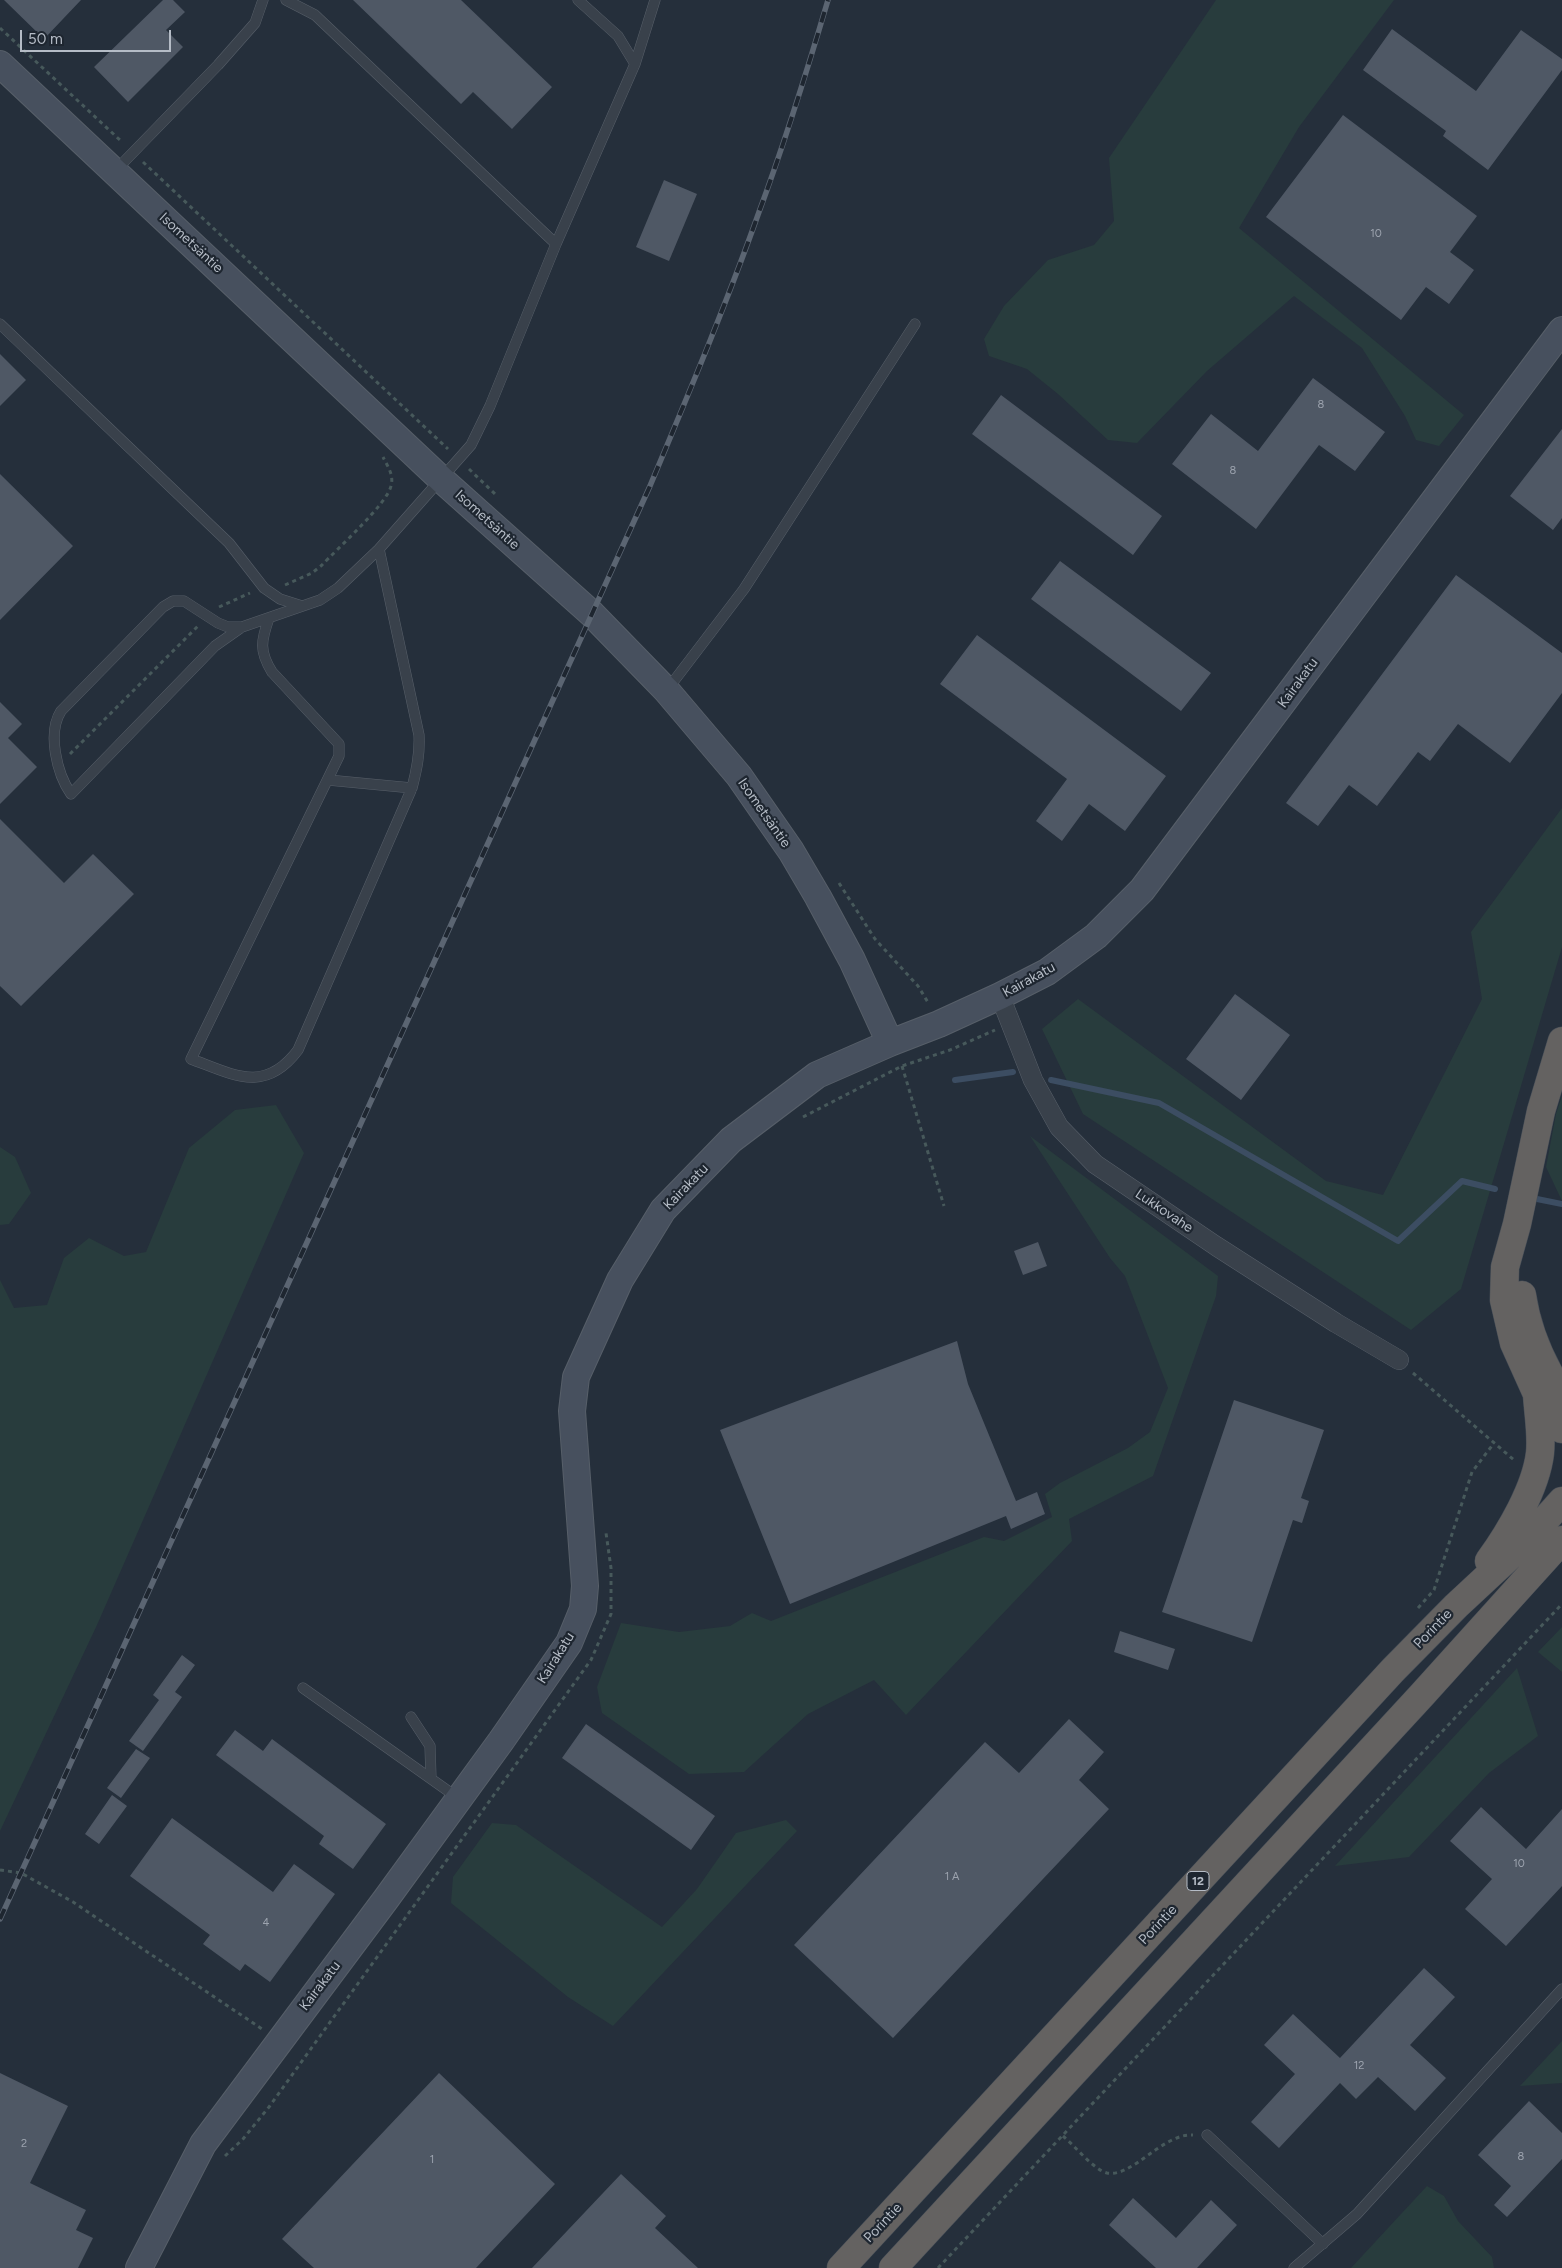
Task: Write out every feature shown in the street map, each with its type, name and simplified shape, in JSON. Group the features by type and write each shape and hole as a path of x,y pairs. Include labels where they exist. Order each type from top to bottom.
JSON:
{"highway":[{"path":"1562,1042 1541,1111 1517,1224 1505,1267 1504,1300 1514,1343 1549,1395 1562,1430"},
{"path":"1456,1606 1507,1536 1534,1476 1540,1452 1549,1395"},
{"name":"Porintie","path":"842,2268 1393,1670 1456,1606 1527,1540 1562,1501"},
{"path":"893,2268 1421,1696 1562,1540"}],"main road":[{"name":"Isometsäntie","path":"0,64 442,480 592,614 666,690 739,776 791,852 848,952 890,1043"},
{"name":"Kairakatu","path":"139,2268 203,2144 278,2040 386,1899 569,1642 582,1609 585,1586 572,1411 576,1377 620,1280 663,1210 731,1140 817,1075 890,1043 940,1024 1047,972 1089,941 1142,890 1562,330"}],"street":[{"name":"Lukkovahe","path":"1000,996 1033,1080 1059,1127 1095,1164 1223,1251 1336,1323 1399,1360"}],"lane":[{"path":"115,171 218,66 255,23 263,0"},
{"path":"286,0 315,15 556,244"},
{"path":"578,0 618,36 635,64"},
{"path":"242,628 228,627 184,601 173,601 163,607 61,711 55,720 54,728 59,772 71,794 215,646 242,628 320,600 338,588 379,549 442,480 476,436 556,244 635,64 653,1"},
{"path":"0,324 229,543 264,588 280,599 302,606"},
{"path":"666,690 744,589 915,324"},
{"path":"269,618 264,634 263,658 272,672 339,744 339,756 191,1059 238,1077 255,1079 273,1074 288,1063 298,1050 412,788 420,753 419,735 379,549"},
{"path":"328,780 412,788"},
{"path":"303,1688 459,1798"},
{"path":"411,1717 430,1746 431,1778"},
{"path":"1294,2268 1357,2214 1562,1990"},
{"path":"1207,2135 1323,2244"}],"path":[{"path":"799,1119 902,1066 950,1050 1010,1023"},
{"path":"902,1066 944,1206"},
{"path":"1399,1360 1534,1476"},
{"path":"1415,1611 1434,1590 1472,1472 1494,1443"},
{"path":"220,2161 243,2139 269,2107 591,1660 611,1614 611,1568 605,1525"},
{"path":"938,2268 1562,1604"},
{"path":"0,1870 21,1873 73,1902 278,2040"},
{"path":"1063,2136 1106,2173 1121,2173 1164,2144 1185,2134 1207,2135"}],"green space":[{"path":"1216,0 1394,0 1299,127 1239,228 1464,415 1439,446 1416,440 1405,416 1362,348 1294,296 1207,371 1137,443 1108,440 1058,394 1027,369 989,356 984,339 1004,306 1048,260 1094,245 1114,221 1109,158"},
{"path":"1562,808 1562,947 1461,1289 1411,1330 1083,1114 1042,1029 1078,999 1326,1181 1383,1195 1482,999 1471,932"},
{"path":"1562,1096 1562,1201 1546,1167 1556,1114"},
{"path":"276,1105 304,1153 97,1625 0,1831 0,1280 14,1308 47,1305 64,1258 89,1238 124,1256 146,1252 189,1148 235,1110"},
{"path":"1030,1136 1218,1276 1216,1296 1153,1476 1069,1519 1072,1541 906,1715 874,1680 808,1714 744,1772 689,1774 602,1713 597,1687 621,1623 679,1632 730,1626 752,1613 771,1621 984,1537 1004,1541 1052,1517 1045,1494 1060,1483 1128,1448 1150,1432 1168,1388 1125,1276 1110,1258"},
{"path":"0,1147 15,1157 31,1193 9,1224 0,1225"},
{"path":"1562,1627 1562,1672 1538,1652"},
{"path":"1517,1668 1538,1736 1489,1773 1409,1857 1335,1866"},
{"path":"786,1820 797,1831 613,2026 568,1997 451,1903 453,1877 492,1823 516,1825 662,1927 697,1889 736,1833"},
{"path":"1562,2041 1562,2083 1520,2086"},
{"path":"1427,2186 1444,2196 1458,2221 1492,2257 1494,2268 1351,2268"}],"building":[{"path":"4,0 81,0 44,39"},
{"path":"163,0 173,0 185,12 166,30 183,47 128,102 94,67"},
{"path":"353,0 461,0 552,87 512,129 473,92 461,104"},
{"path":"1392,29 1476,91 1521,30 1562,59 1562,70 1488,170 1443,136 1446,131 1363,70"},
{"path":"1343,115 1477,216 1450,252 1474,270 1449,304 1426,287 1401,320 1266,217"},
{"path":"664,180 697,194 669,261 636,247"},
{"path":"0,354 26,380 0,406"},
{"path":"1313,378 1385,432 1355,471 1319,445 1256,529 1172,464 1211,414 1258,451"},
{"path":"1001,395 1162,516 1133,555 972,434"},
{"path":"1562,429 1562,518 1553,530 1510,496"},
{"path":"0,474 73,546 0,620"},
{"path":"1060,561 1211,673 1181,711 1031,599"},
{"path":"1456,575 1562,653 1562,693 1510,763 1458,724 1430,761 1418,752 1377,806 1349,785 1318,826 1286,803"},
{"path":"977,635 1166,776 1125,831 1089,804 1062,841 1036,821 1067,779 940,684"},
{"path":"0,702 22,724 8,738 37,767 0,804"},
{"path":"0,819 64,883 93,854 134,894 21,1006 0,986"},
{"path":"1235,994 1290,1035 1241,1100 1186,1059"},
{"path":"1038,1242 1047,1266 1023,1275 1014,1251"},
{"path":"957,1341 968,1384 1016,1501 1037,1492 1045,1514 1011,1529 1006,1516 790,1604 720,1430"},
{"path":"1234,1400 1324,1430 1301,1498 1309,1501 1302,1523 1293,1520 1252,1642 1162,1612"},
{"path":"1120,1631 1175,1649 1168,1670 1114,1652"},
{"path":"182,1655 195,1665 175,1692 182,1697 143,1751 129,1741 159,1700 153,1695"},
{"path":"1069,1719 1104,1752 1079,1780 1109,1809 893,2038 794,1945 985,1742 1019,1773"},
{"path":"586,1724 715,1816 691,1850 562,1758"},
{"path":"235,1730 263,1751 272,1739 386,1824 353,1869 319,1844 324,1836 216,1755"},
{"path":"136,1749 150,1758 121,1798 107,1788"},
{"path":"112,1795 127,1806 99,1844 85,1834"},
{"path":"1481,1807 1526,1849 1562,1809 1562,1886 1506,1946 1465,1909 1492,1879 1450,1841"},
{"path":"172,1818 273,1892 294,1864 335,1894 270,1982 245,1964 240,1971 203,1944 210,1935 130,1876"},
{"path":"1424,1968 1455,1997 1410,2045 1446,2078 1415,2111 1378,2077 1356,2099 1340,2083 1279,2148 1251,2122 1295,2074 1264,2045 1293,2014 1340,2058"},
{"path":"0,2073 68,2106 30,2183 86,2210 76,2230 93,2238 78,2268 0,2268"},
{"path":"439,2073 555,2184 476,2268 314,2268 282,2239"},
{"path":"1529,2101 1562,2133 1562,2159 1507,2217 1494,2205 1511,2186 1478,2155"},
{"path":"621,2174 666,2216 655,2228 698,2268 532,2268"},
{"path":"1133,2198 1176,2238 1211,2200 1237,2225 1197,2268 1156,2268 1109,2225"}],"waterway":[{"path":"955,1080 1013,1072"},
{"path":"1051,1080 1159,1103 1398,1241 1462,1181 1495,1189"},
{"path":"1537,1199 1562,1204"}],"railway":[{"path":"0,1919 650,486 706,350 769,186 828,0"}]}
